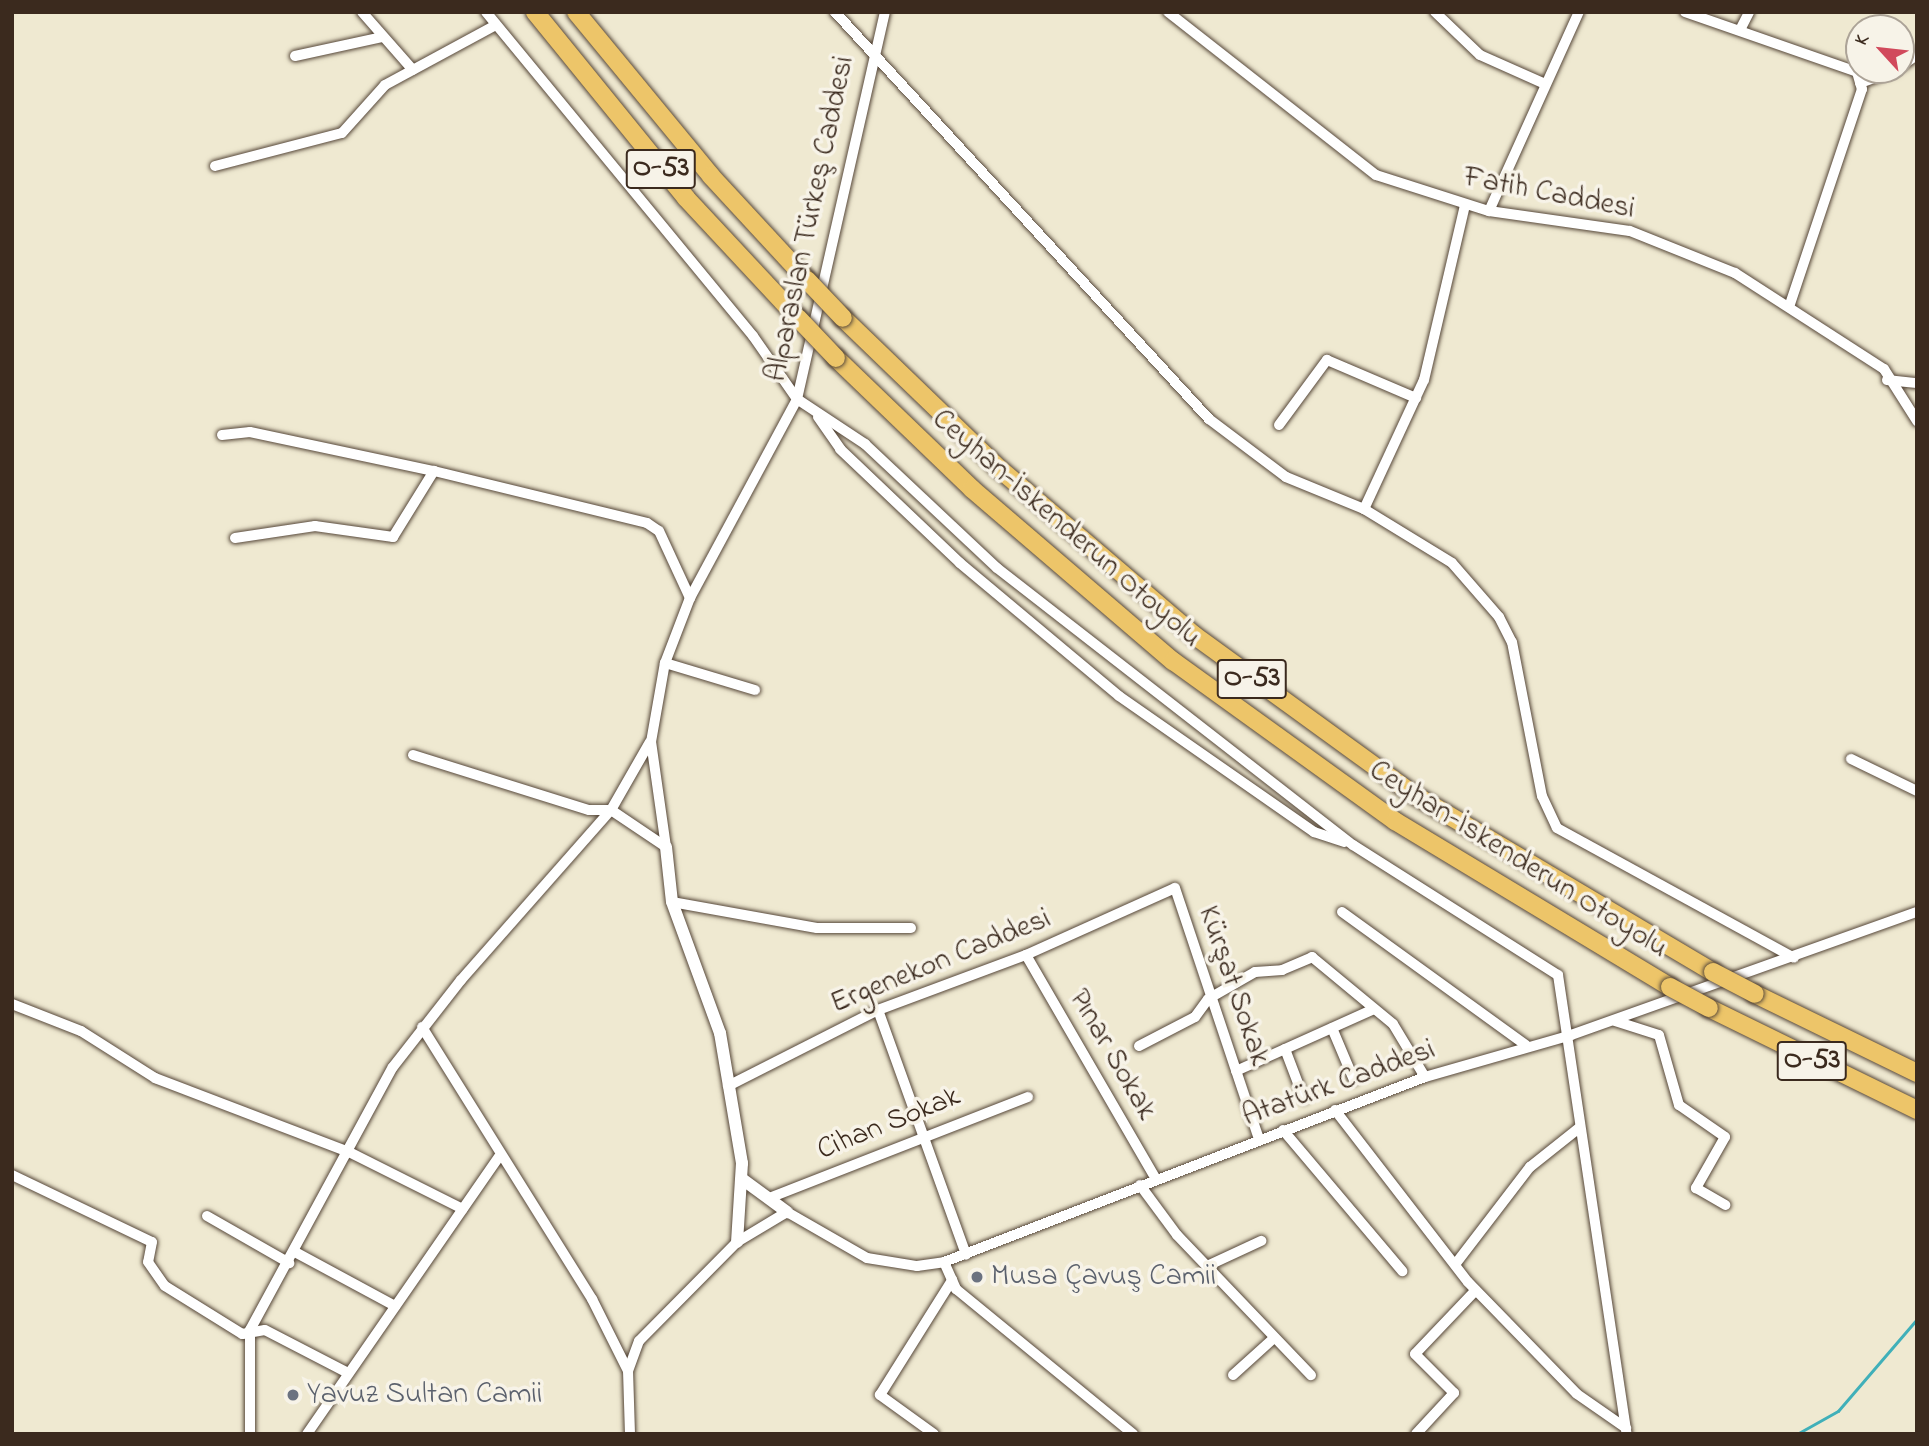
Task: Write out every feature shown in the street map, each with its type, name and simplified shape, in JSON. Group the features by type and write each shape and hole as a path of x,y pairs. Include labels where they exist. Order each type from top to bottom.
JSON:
{"highway":[{"name":"Ceyhan-İskenderun Otoyolu","path":"535,12 686,198 836,358 972,489 1173,661 1395,821 1670,987 1917,1110"},
{"name":"Ceyhan-İskenderun Otoyolu","path":"576,12 702,166 843,318 995,465 1194,635 1413,794 1713,972 1917,1073"}],"street":[{"path":"362,12 413,70"},
{"path":"486,12 752,336 797,399 865,444 1103,654 1353,845 1552,969 1571,1035 1579,1128 1627,1431"},
{"path":"835,12 873,50 1209,419 1286,477 1364,509 1452,563 1499,617 1520,666 1542,796 1557,828 1794,958"},
{"name":"Alparaslan Türkeş Caddesi","path":"651,742 665,663 690,598 797,399 873,50 885,12"},
{"name":"Fatih Caddesi","path":"1168,12 1266,84 1357,164 1417,192 1489,211 1630,231 1735,273 1790,304 1884,369 1887,380 1917,421"},
{"path":"1435,12 1480,55 1545,84"},
{"path":"1489,211 1579,12"},
{"path":"1685,12 1845,66"},
{"path":"1740,30 1749,12"},
{"path":"215,166 342,134 366,102 413,70 496,25"},
{"path":"295,56 383,37"},
{"path":"1790,304 1860,84"},
{"path":"1364,509 1416,398 1444,315 1465,205"},
{"path":"1279,425 1327,360 1416,398"},
{"path":"1887,380 1917,383"},
{"path":"814,411 840,449 960,563 1119,696 1314,832 1353,845"},
{"path":"222,435 250,432 434,471 647,523 659,531 690,598"},
{"path":"235,538 315,526 393,537 434,471"},
{"path":"665,663 755,690"},
{"path":"12,1175 152,1242 148,1262 165,1286 242,1335 250,1330 422,1027 611,810 651,742"},
{"path":"651,742 672,902 720,1033 743,1179 737,1242"},
{"path":"413,755 589,810 611,810 666,847"},
{"path":"1851,759 1917,791"},
{"name":"Ergenekon Caddesi","path":"728,1086 878,1010 1026,955 1175,888"},
{"name":"Kürşat Sokak","path":"1175,888 1208,999 1259,1139"},
{"path":"672,902 817,928 911,928"},
{"path":"1342,912 1527,1045"},
{"name":"Atatürk Caddesi","path":"787,1212 867,1258 917,1266 944,1262 1283,1129 1425,1077 1527,1045 1571,1035 1794,958 1917,912"},
{"name":"Pınar Sokak","path":"1026,955 1156,1180"},
{"path":"1139,1046 1195,1017 1208,999 1255,972 1282,970 1312,957 1405,1039 1425,1077"},
{"path":"12,1004 81,1031 155,1078 349,1152 463,1209"},
{"path":"1236,1071 1374,1009"},
{"path":"878,1010 966,1255"},
{"path":"1614,1020 1659,1035 1671,1062 1679,1105 1726,1137 1696,1188 1726,1205"},
{"path":"422,1027 499,1157 592,1299 628,1371"},
{"path":"1332,1028 1354,1080"},
{"path":"1285,1049 1304,1099"},
{"name":"Cihan Sokak","path":"769,1198 922,1136 1028,1097"},
{"path":"1335,1110 1457,1262 1476,1290 1577,1394 1627,1431"},
{"path":"1457,1262 1530,1167 1579,1128"},
{"path":"1283,1129 1402,1271"},
{"path":"307,1434 499,1157"},
{"path":"630,1434 628,1371 639,1341 663,1310 737,1242 787,1212 743,1179"},
{"path":"1140,1185 1207,1266 1311,1375"},
{"path":"207,1216 289,1263"},
{"path":"1207,1266 1261,1241"},
{"path":"295,1252 395,1306"},
{"path":"944,1262 953,1280 1133,1434"},
{"path":"934,1434 880,1395 953,1280"},
{"path":"1416,1434 1454,1392 1415,1354 1476,1290"},
{"path":"250,1330 265,1330 348,1373"},
{"path":"250,1330 250,1434"},
{"path":"1233,1376 1275,1338"}],"waterway":[{"path":"1797,1434 1838,1411 1917,1319"}],"place":[{"name":"Musa Çavuş Camii","path":"977,1277"},
{"name":"Yavuz Sultan Camii","path":"293,1395"}]}
